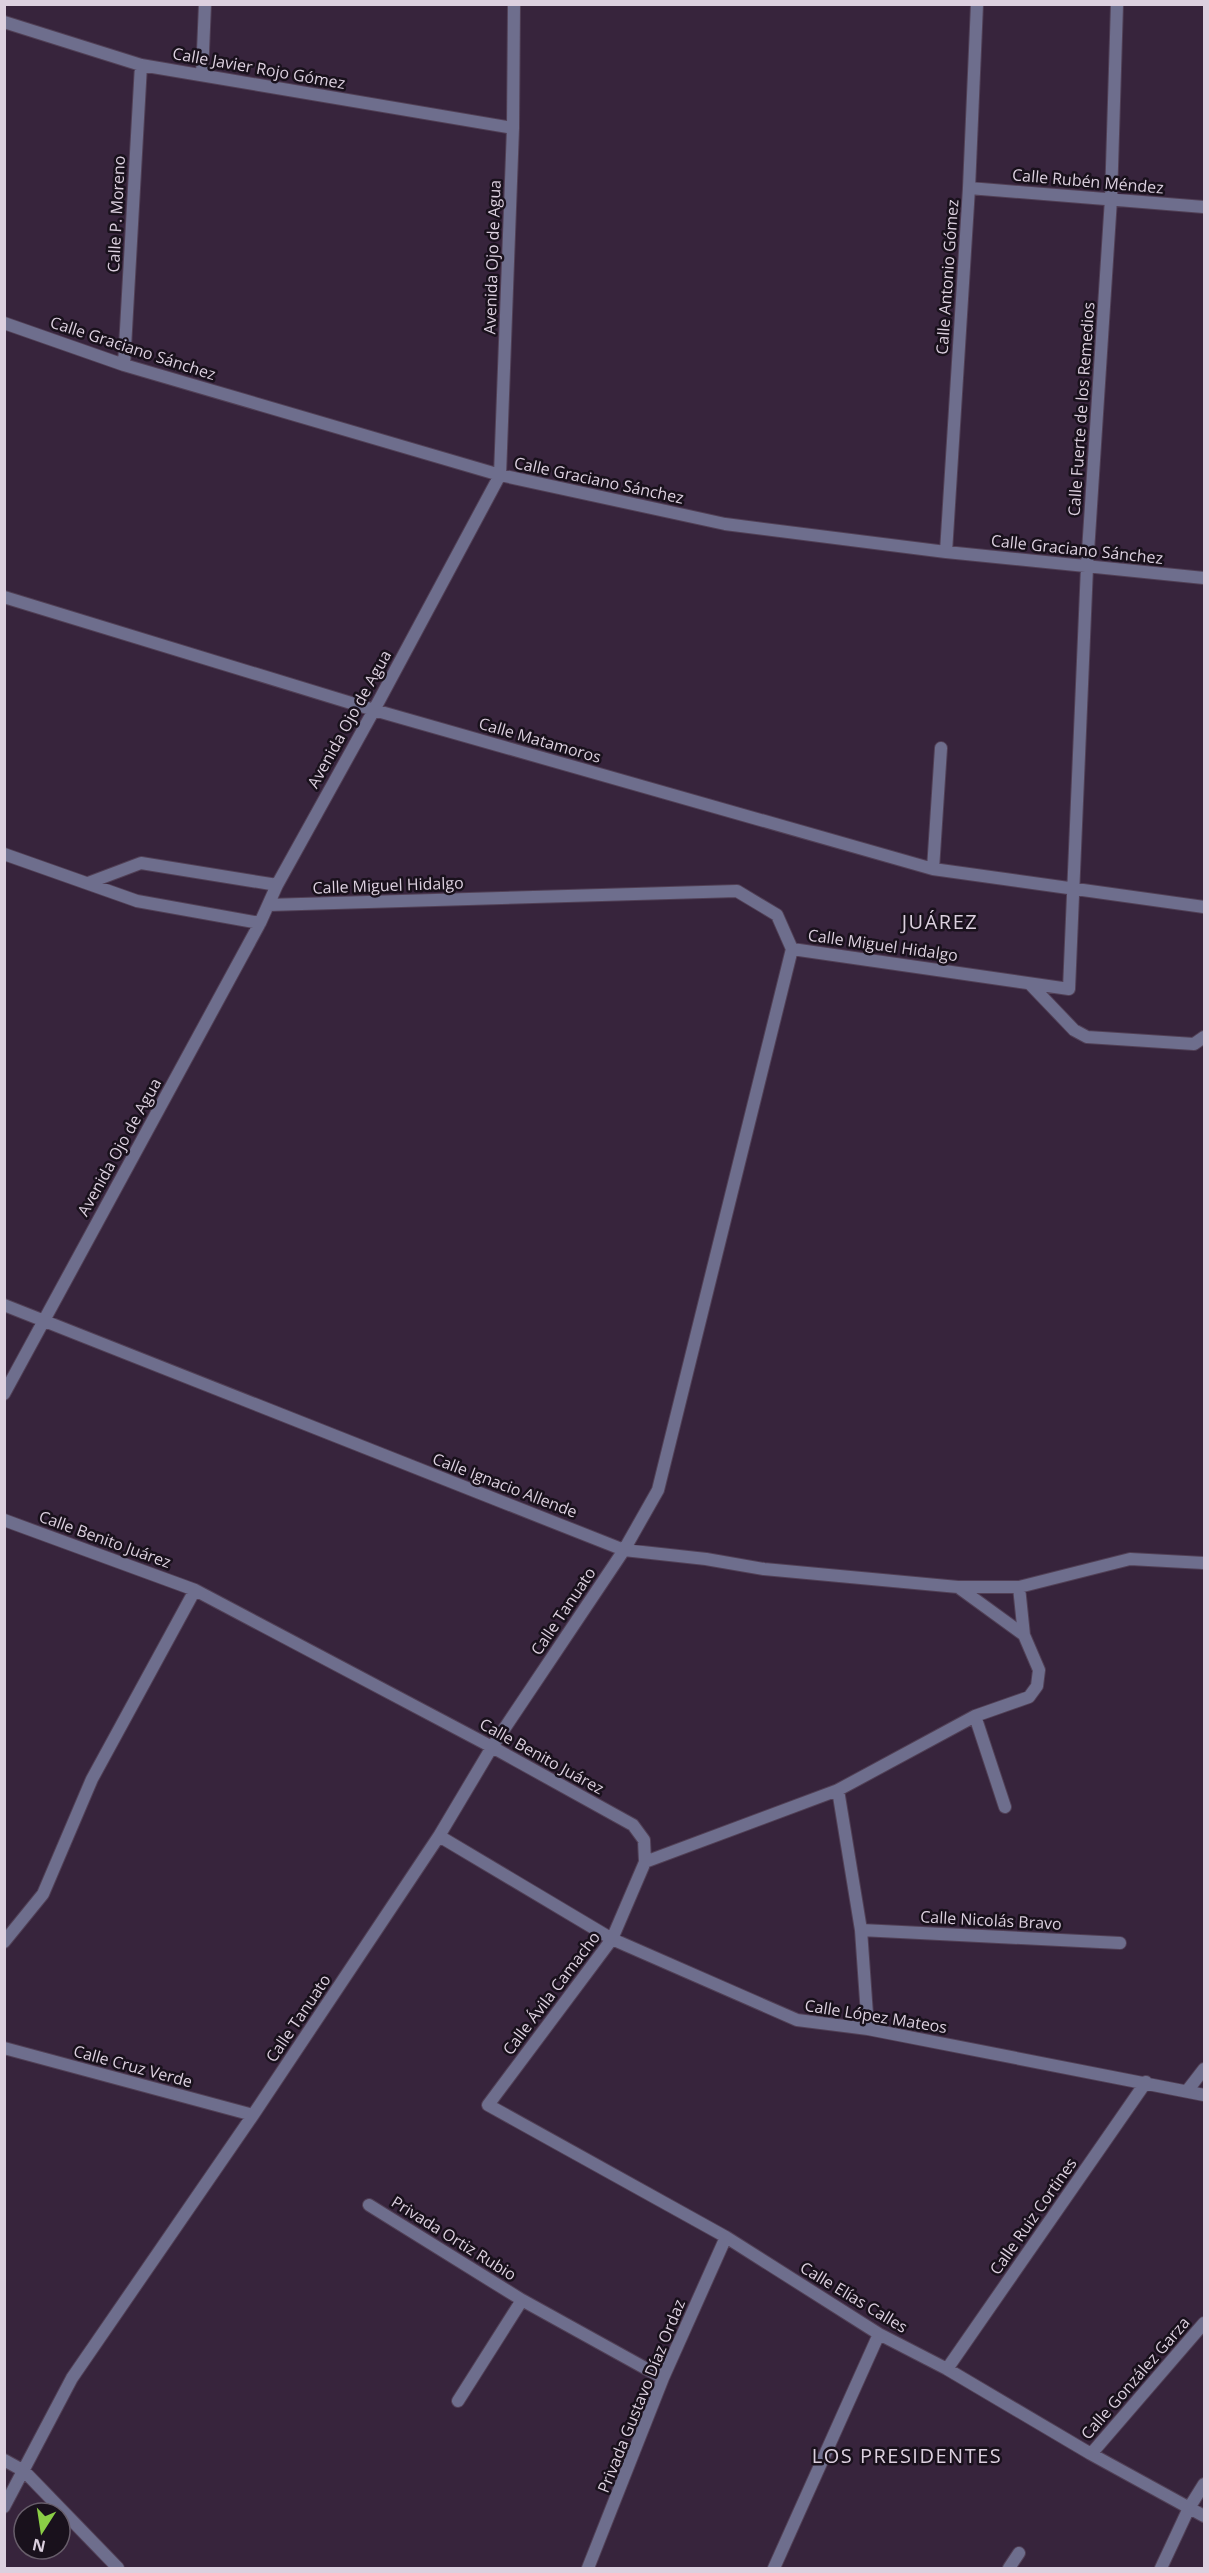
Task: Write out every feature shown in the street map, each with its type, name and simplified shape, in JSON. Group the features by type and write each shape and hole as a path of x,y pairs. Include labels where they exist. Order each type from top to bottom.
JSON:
{"street":[{"path":"202,75 205,4"},
{"name":"Avenida Ojo de Agua","path":"4,1394 500,475 513,128 514,4"},
{"name":"Calle Antonio Gómez","path":"946,552 969,188 977,4"},
{"name":"Calle Fuerte de los Remedios","path":"1073,887 1087,567 1111,199 1117,4"},
{"name":"Calle Javier Rojo Gómez","path":"4,22 141,65 513,128"},
{"name":"Calle P. Moreno","path":"124,365 141,65"},
{"name":"Calle Rubén Méndez","path":"969,188 1204,207"},
{"name":"Calle Graciano Sánchez","path":"4,323 124,365 500,475 725,525 946,552 1204,578"},
{"name":"Calle Matamoros","path":"4,597 374,710 933,869 1073,887"},
{"path":"933,869 941,748"},
{"path":"4,854 137,901 260,923"},
{"path":"87,883 141,863 277,885"},
{"path":"1073,887 1204,907"},
{"name":"Calle Miguel Hidalgo","path":"268,905 738,891 777,915 792,949 1069,989 1073,887"},
{"name":"Calle Tanuato","path":"4,2507 72,2378 253,2115 439,1836 492,1747 624,1550 657,1490 792,949"},
{"path":"1030,984 1074,1030 1087,1037 1194,1044 1204,1037"},
{"name":"Calle Ignacio Allende","path":"4,1305 624,1550 706,1559 764,1569 958,1587 1019,1587 1130,1559 1204,1563"},
{"name":"Calle Benito Juárez","path":"4,1520 195,1590 492,1747 633,1825 644,1840 645,1862"},
{"path":"958,1587 1024,1635"},
{"path":"645,1862 838,1790 975,1716 1029,1697 1037,1686 1039,1670 1024,1635 1019,1587"},
{"path":"4,1942 43,1894 92,1779 195,1590"},
{"path":"975,1716 1005,1807"},
{"path":"838,1790 861,1930 868,2029"},
{"name":"Calle López Mateos","path":"439,1836 612,1939 797,2020 868,2029 1204,2095"},
{"name":"Calle Ávila Camacho","path":"488,2104 612,1939 645,1862"},
{"name":"Calle Nicolás Bravo","path":"861,1930 1120,1943"},
{"name":"Calle Cruz Verde","path":"4,2048 253,2115"},
{"path":"1187,2091 1204,2069"},
{"name":"Calle Ruiz Cortines","path":"947,2369 1146,2082"},
{"name":"Calle Elías Calles","path":"488,2104 726,2237 879,2334 947,2369 1091,2454 1204,2516"},
{"name":"Privada Ortiz Rubio","path":"369,2205 522,2300 663,2378"},
{"name":"Privada Gustavo Díaz Ordaz","path":"588,2568 663,2378 726,2237"},
{"name":"Privada Ortiz Rubio","path":"458,2401 522,2300"},
{"name":"Calle González Garza","path":"1091,2454 1204,2323"},
{"path":"774,2568 879,2334"},
{"path":"4,2460 24,2471 118,2568"},
{"path":"1161,2568 1189,2508 1204,2484"},
{"path":"1009,2568 1018,2553"}],"district":[{"name":"JUÁREZ","path":"940,921"},
{"name":"LOS PRESIDENTES","path":"907,2455"}]}
